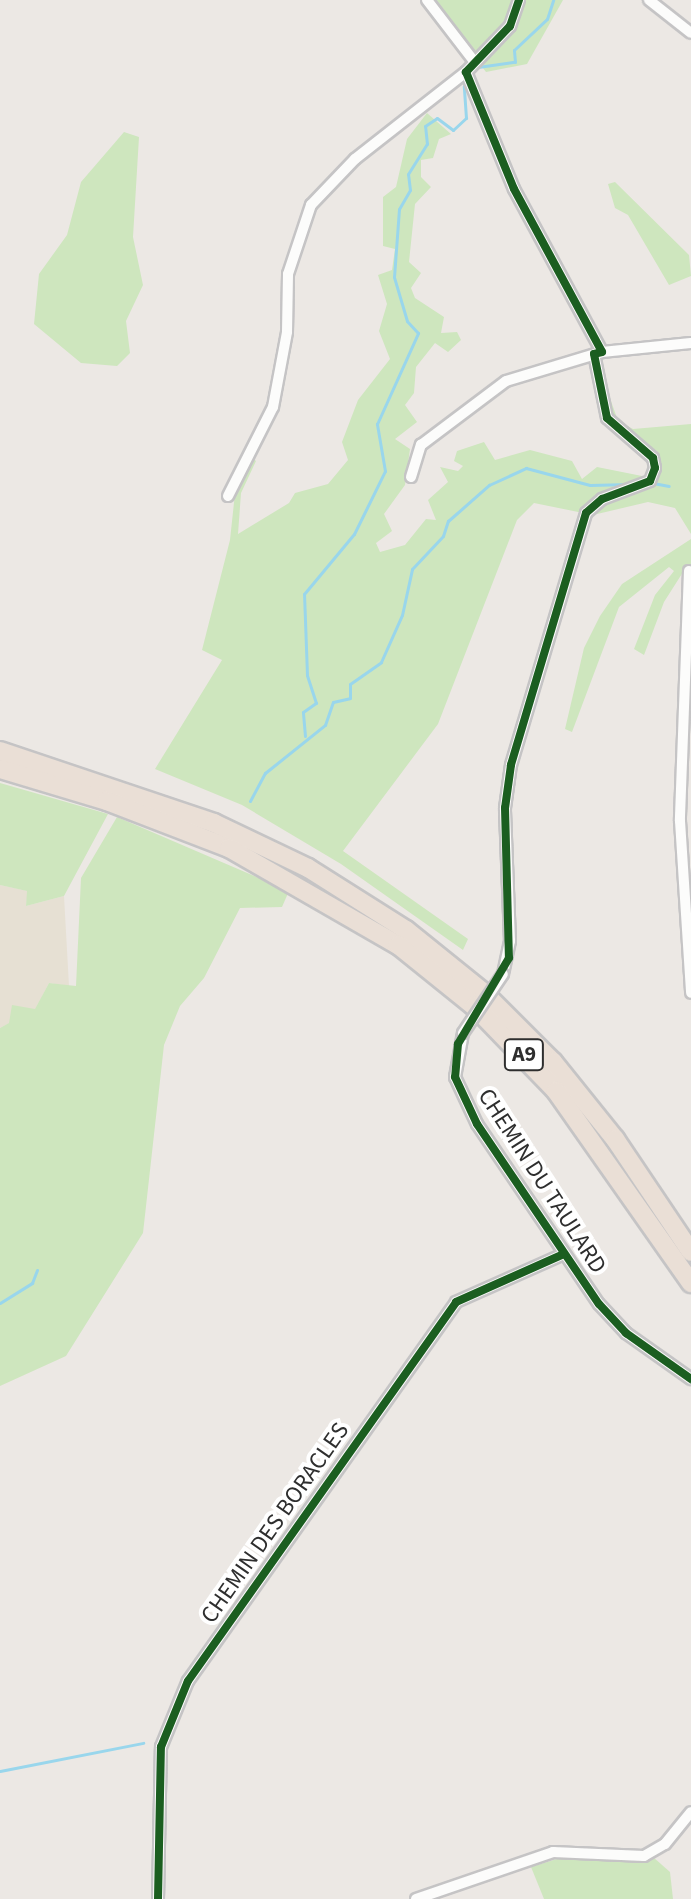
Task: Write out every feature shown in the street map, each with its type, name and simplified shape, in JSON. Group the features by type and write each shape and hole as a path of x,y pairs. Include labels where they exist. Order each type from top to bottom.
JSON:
{"highway":[{"name":"A9","path":"0,751 113,794 304,876 427,946 519,1027 600,1119 691,1252"},
{"name":"A9","path":"0,769 113,794"},
{"name":"A9","path":"304,876 407,952 508,1039 602,1149 691,1283"}],"street":[{"path":"427,0 473,60"},
{"path":"228,496 273,407 287,332 288,274 311,205 355,159 466,72 473,60 510,26 519,0"},
{"path":"649,0 691,33"},
{"path":"466,72 514,189 598,353"},
{"path":"411,477 421,445 478,398 506,381 598,353 691,343"},
{"name":"CHEMIN DU TAULARD","path":"598,353 607,418 653,458 655,472 632,490 602,499 586,513 511,765 505,808 510,941 503,974 463,1033 454,1063 459,1090 564,1254 626,1333 691,1379"},
{"path":"689,571 680,821 691,993"},
{"name":"CHEMIN DES BORACLES","path":"158,1899 161,1747 188,1681 456,1302 564,1254"},
{"path":"416,1899 553,1852 644,1856 665,1844 691,1812"}],"shaded area":[{"path":"0,885 28,891 26,906 64,896 69,986 49,983 35,1010 0,1028"}],"green space":[{"path":"432,0 563,0 527,64 486,72"},
{"path":"427,113 451,134 439,139 433,158 421,160 421,177 431,187 415,204 409,262 421,273 411,288 415,298 444,317 441,333 457,332 461,340 448,352 435,343 416,367 414,393 405,405 417,422 395,439 410,449 405,485 384,514 392,531 376,543 380,552 405,545 426,519 436,520 428,500 448,482 440,467 458,471 463,466 454,461 457,451 484,442 495,460 530,450 572,461 582,479 597,467 657,479 660,462 654,453 614,425 604,381 618,421 633,429 691,424 691,534 675,508 648,502 593,515 534,503 517,520 438,724 343,851 468,939 463,950 341,864 242,805 155,769 222,660 202,650 230,540 236,484 250,456 256,461 241,493 238,534 289,503 295,493 328,484 348,460 342,442 358,400 390,359 379,331 387,304 378,275 392,270 395,249 383,246 383,197 396,187 407,139"},
{"path":"124,132 139,137 133,237 143,285 126,321 130,353 117,366 81,363 34,324 39,274 67,235 81,182"},
{"path":"615,182 689,255 691,276 669,285 628,215 615,208 608,184"},
{"path":"691,539 691,570 685,569 664,602 644,655 634,649 655,595 674,571 669,567 619,607 572,732 565,729 584,648 600,616 622,584"},
{"path":"0,783 108,814 64,896 26,906 27,891 0,885"},
{"path":"117,817 289,891 282,907 240,908 204,978 180,1006 164,1045 143,1233 66,1356 0,1386 0,1028 9,1023 12,1005 35,1009 49,983 76,986 81,878"},
{"path":"586,1850 653,1857 670,1872 673,1899 544,1899 531,1867"}],"waterway":[{"path":"478,67 515,62 514,50 547,19 553,0"},
{"path":"305,736 303,712 316,703 307,675 304,594 354,534 385,471 377,424 418,333 407,321 394,277 399,209 410,190 408,174 427,144 425,126 437,118 453,130 466,118 464,86"},
{"path":"250,801 265,773 325,725 333,702 350,698 350,684 381,662 402,615 412,569 443,536 448,521 489,485 526,468 590,485 630,484"},
{"path":"653,483 669,486"},
{"path":"0,1303 32,1283 37,1270"},
{"path":"0,1771 143,1743"}],"cycle path":[{"path":"519,0 510,26 466,72 514,189 602,352 594,354 607,418 653,458 655,468 650,481 602,499 586,513 511,765 505,808 509,958 458,1044 455,1077 477,1124 599,1304 626,1333 691,1379"},
{"path":"158,1899 161,1747 188,1681 456,1302 564,1254"}]}
